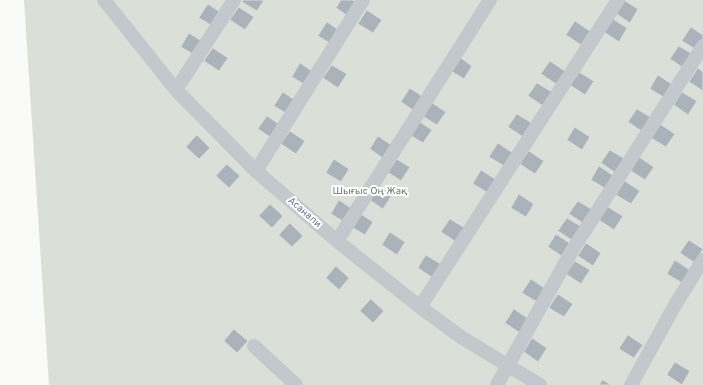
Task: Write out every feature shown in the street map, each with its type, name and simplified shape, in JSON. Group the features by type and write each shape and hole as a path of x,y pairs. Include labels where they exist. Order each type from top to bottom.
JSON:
{"street":[{"path":"176,90 234,0"},
{"path":"256,171 363,0"},
{"path":"337,242 490,0"},
{"path":"420,307 618,0"},
{"name":"Асанали","path":"108,2 176,90 256,171 337,242 420,307 461,337 508,364 540,385"},
{"path":"497,385 573,249 703,46"},
{"path":"631,385 675,305 703,260"},
{"path":"254,346 296,385"}],"green space":[{"name":"Шығыс Оң Жақ","path":"24,0 703,0 703,385 49,385"}],"building":[{"path":"243,0 264,0 257,11 242,2"},
{"path":"341,0 353,0 359,4 351,18 336,8"},
{"path":"624,0 638,9 630,23 615,13"},
{"path":"208,4 223,14 214,27 199,18"},
{"path":"239,7 254,17 245,30 230,20"},
{"path":"367,10 382,20 373,33 358,24"},
{"path":"613,19 627,28 619,42 604,32"},
{"path":"575,21 590,31 581,45 566,35"},
{"path":"327,22 342,32 333,45 318,36"},
{"path":"691,27 703,35 703,41 697,50 682,41"},
{"path":"189,33 205,43 196,56 181,47"},
{"path":"679,46 694,55 685,69 670,59"},
{"path":"213,48 228,58 219,71 204,61"},
{"path":"458,56 472,66 464,79 449,70"},
{"path":"550,61 565,71 556,84 541,74"},
{"path":"300,63 315,73 307,86 292,77"},
{"path":"332,65 347,74 338,88 323,78"},
{"path":"698,68 703,72 703,91 689,82"},
{"path":"579,72 594,81 585,95 570,85"},
{"path":"658,75 673,85 665,98 650,89"},
{"path":"537,83 552,92 543,106 528,96"},
{"path":"410,88 425,98 416,112 401,102"},
{"path":"283,92 298,102 289,115 274,106"},
{"path":"682,92 697,101 688,115 674,105"},
{"path":"431,102 446,112 437,125 422,116"},
{"path":"637,109 652,118 643,132 628,122"},
{"path":"517,114 532,123 523,137 508,127"},
{"path":"267,116 282,126 273,139 258,129"},
{"path":"417,120 432,130 423,143 408,134"},
{"path":"660,124 675,134 666,147 651,138"},
{"path":"575,127 590,137 582,150 567,140"},
{"path":"290,131 305,141 296,154 281,144"},
{"path":"197,135 210,148 199,159 186,147"},
{"path":"378,136 393,146 384,159 370,149"},
{"path":"498,143 513,153 504,166 489,157"},
{"path":"610,150 625,159 616,173 601,163"},
{"path":"529,151 544,161 535,174 520,164"},
{"path":"639,157 654,167 645,180 631,171"},
{"path":"395,158 410,167 401,181 386,171"},
{"path":"334,159 349,169 341,182 326,173"},
{"path":"227,164 240,176 229,188 216,176"},
{"path":"599,166 614,176 606,189 591,180"},
{"path":"481,170 497,180 488,193 473,184"},
{"path":"625,181 640,191 631,204 616,195"},
{"path":"377,186 392,195 383,209 368,199"},
{"path":"519,194 534,204 526,217 511,208"},
{"path":"339,200 354,210 346,223 331,214"},
{"path":"578,201 593,210 584,224 569,214"},
{"path":"270,204 283,216 272,228 259,216"},
{"path":"608,207 623,216 614,230 599,220"},
{"path":"358,212 373,222 365,235 350,226"},
{"path":"567,218 582,227 573,241 558,231"},
{"path":"450,219 465,228 456,242 441,232"},
{"path":"290,223 303,236 292,247 279,235"},
{"path":"390,232 405,242 397,255 382,245"},
{"path":"556,234 571,244 563,257 548,247"},
{"path":"689,240 703,249 695,263 680,253"},
{"path":"586,243 601,253 593,266 578,256"},
{"path":"426,255 441,264 433,278 418,268"},
{"path":"675,260 690,270 682,283 667,274"},
{"path":"575,261 590,270 581,284 566,274"},
{"path":"336,266 349,278 339,290 326,278"},
{"path":"531,279 546,289 537,302 522,293"},
{"path":"558,294 573,304 564,317 549,308"},
{"path":"371,299 384,311 373,323 360,311"},
{"path":"514,309 529,319 520,333 505,323"},
{"path":"234,329 248,341 237,353 224,341"},
{"path":"628,335 643,345 634,358 619,349"},
{"path":"532,338 547,348 538,362 524,352"},
{"path":"675,362 690,371 682,385 667,375"},
{"path":"603,380 611,385 599,385"}]}
